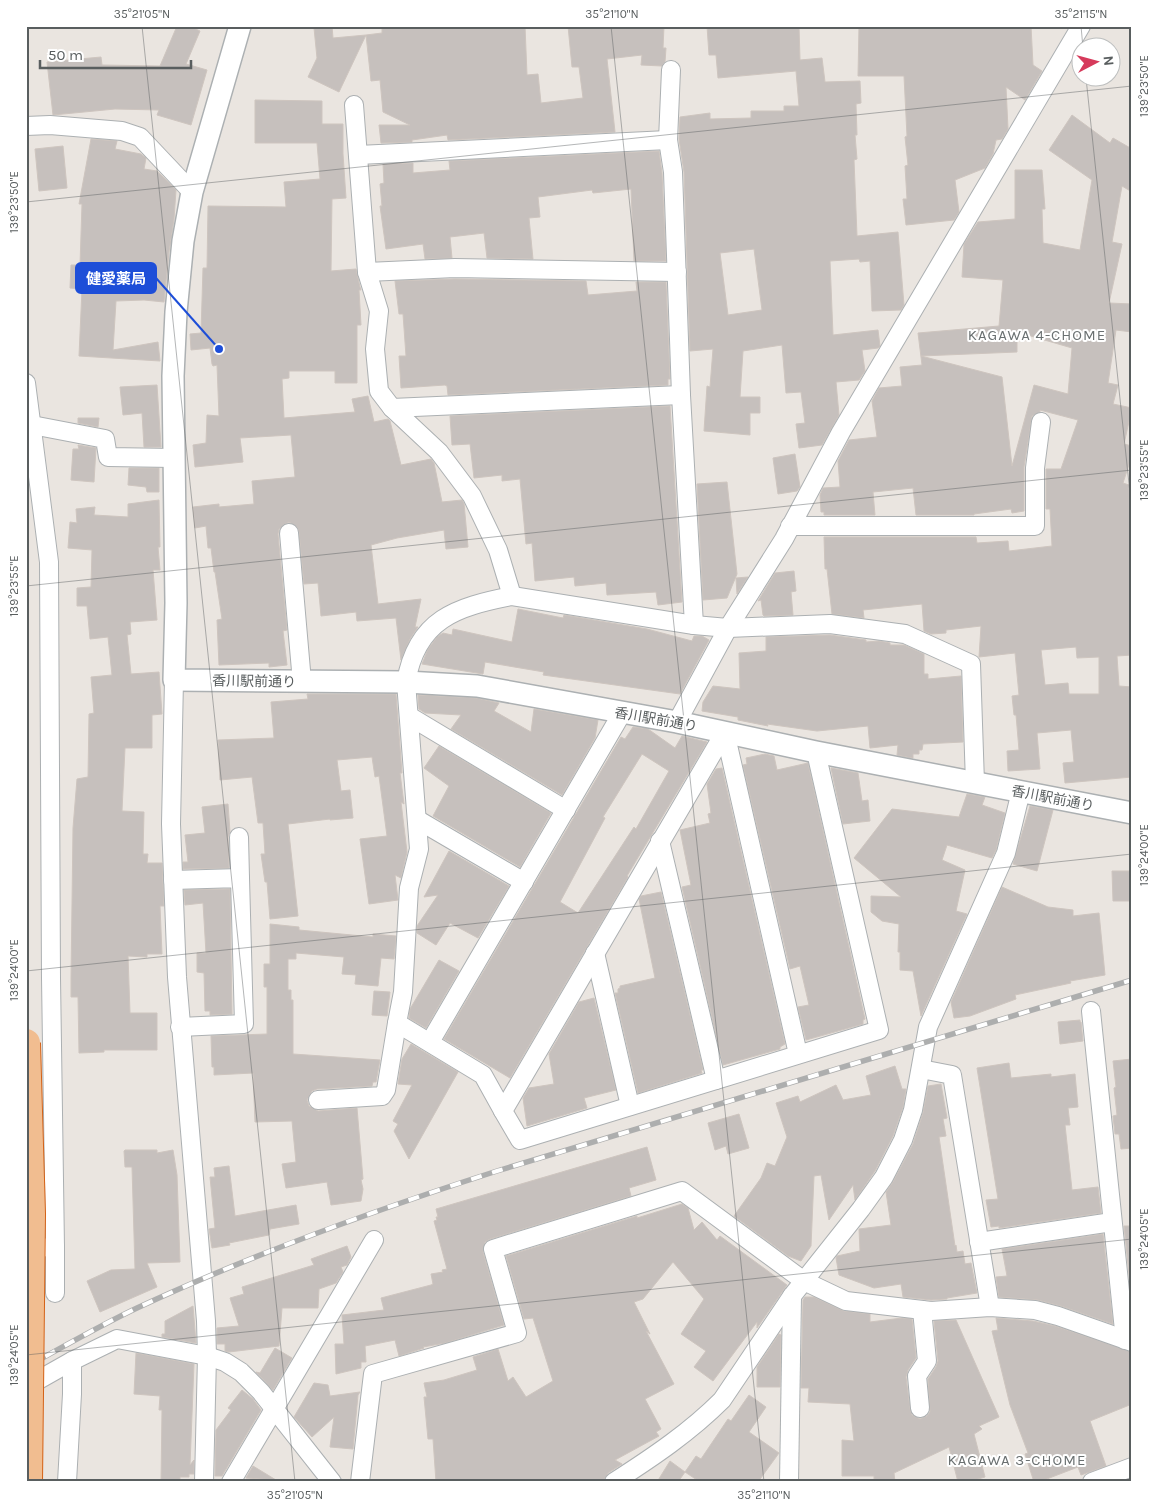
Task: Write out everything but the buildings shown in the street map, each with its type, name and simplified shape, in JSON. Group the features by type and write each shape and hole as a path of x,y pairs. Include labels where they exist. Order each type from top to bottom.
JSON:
{"highway":[{"path":"26,1044 31,1214 28,1482"}],"street":[{"path":"204,1482 207,1356 203,1279 180,1027 171,824 176,603 173,376 176,312 183,241 192,192 240,26"},
{"path":"677,722 728,628 784,539 841,432 1081,26"},
{"path":"670,70 668,140 672,172 681,395 694,624"},
{"path":"354,105 367,272 379,311 374,349 379,391 392,408 439,452 472,496 498,550 512,596"},
{"path":"26,126 50,125 122,131 140,137 192,192"},
{"path":"358,155 668,140"},
{"path":"367,272 455,268 677,272"},
{"path":"26,382 49,562 55,1293"},
{"path":"392,408 681,395"},
{"path":"790,526 1035,526 1035,468 1041,422"},
{"path":"32,425 105,439 108,457 174,458"},
{"path":"289,533 302,682"},
{"path":"318,1100 382,1096 386,1090 403,992 409,888 419,849 406,682 409,663 423,637 446,616 479,603 512,596 728,628 830,624 904,634 971,664 975,783"},
{"name":"香川駅前通り","path":"174,680 406,682 477,686 677,722 816,752 1132,813"},
{"path":"430,1042 622,713"},
{"path":"409,716 566,810"},
{"path":"503,1111 725,732"},
{"path":"725,732 798,1054"},
{"path":"398,1023 483,1075 520,1140 879,1030 816,752"},
{"path":"614,1482 674,1442 722,1400 792,1296 861,1210 884,1177 903,1140 913,1110 928,1027 1006,853 1021,791"},
{"path":"418,820 524,882"},
{"path":"180,1027 244,1024 239,837"},
{"path":"660,841 716,1080"},
{"path":"173,880 240,878"},
{"path":"596,953 630,1106"},
{"path":"360,1482 373,1374 517,1333 493,1249 682,1192 804,1280 846,1301 931,1311 990,1307 1043,1312 1128,1341 1112,1222 1091,1011"},
{"path":"921,1069 952,1075 990,1307"},
{"path":"979,1242 1112,1222"},
{"path":"231,1482 374,1240"},
{"path":"26,1248 55,1247"},
{"path":"790,1482 792,1296"},
{"path":"920,1408 916,1376 928,1360 922,1310"},
{"path":"26,1387 117,1338 207,1356 225,1362 241,1372 262,1392 332,1482"},
{"path":"66,1482 72,1394 72,1361"},
{"path":"1092,1482 1132,1467"}],"railway":[{"path":"26,1367 109,1322 181,1288 270,1251 406,1201 497,1171 1132,980"}],"place":[{"name":"健愛薬局","path":"219,349"}],"district":[{"name":"KAGAWA 4-CHOME","path":"1037,335"},
{"name":"KAGAWA 3-CHOME","path":"1017,1460"}]}
